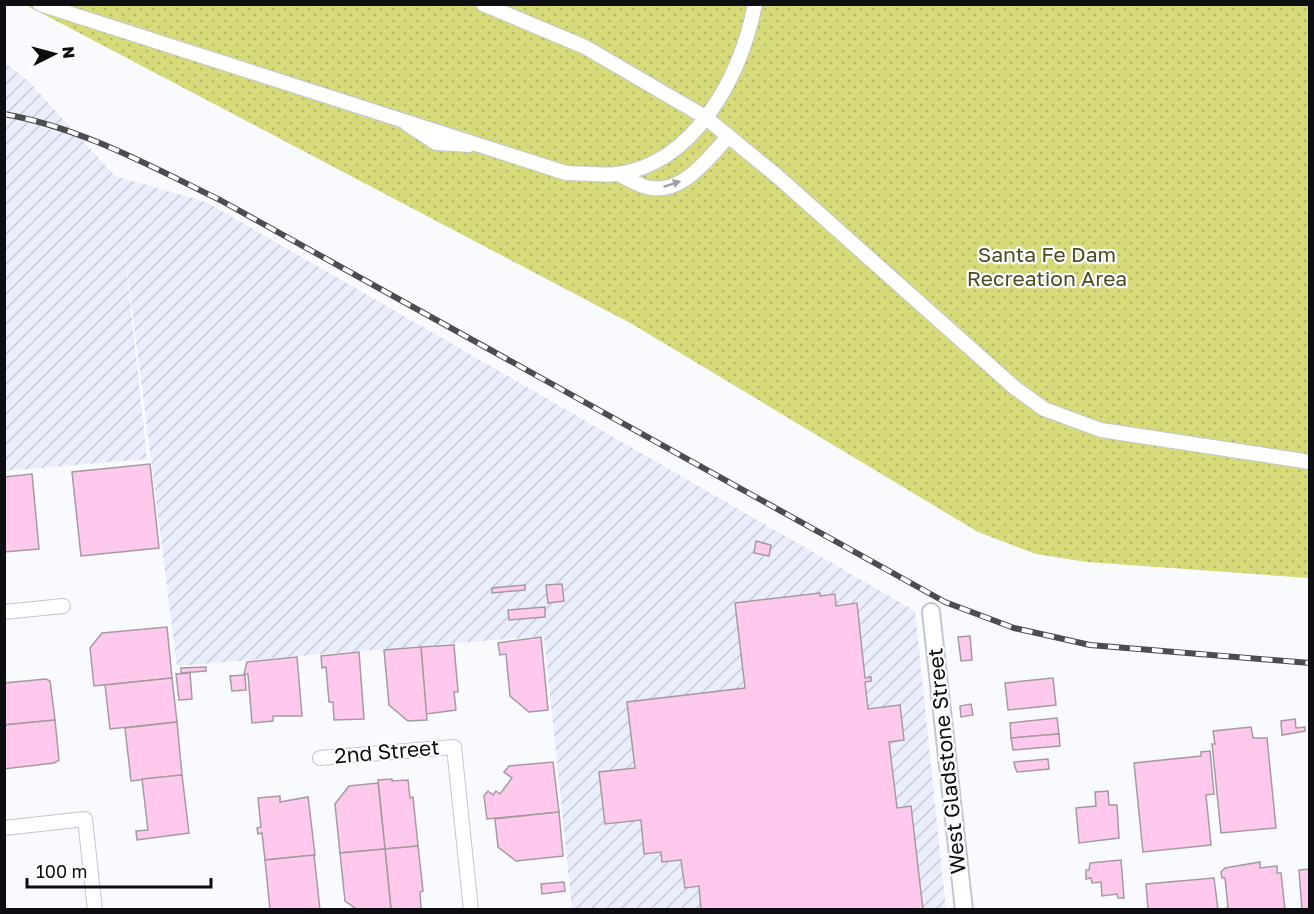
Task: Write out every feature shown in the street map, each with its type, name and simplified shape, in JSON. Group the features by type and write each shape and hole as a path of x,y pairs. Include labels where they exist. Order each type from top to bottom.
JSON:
{"street":[{"path":"40,4 398,118 436,143 480,145 566,173 618,174 660,161 692,134 705,117 739,60 755,4"},
{"path":"483,4 585,47 705,117 777,176 1015,388 1044,409 1101,430 1310,462"},
{"path":"618,174 645,187 675,185 694,174 729,136"},
{"path":"4,612 63,606"},
{"name":"West Gladstone Street","path":"931,612 964,909"},
{"name":"2nd Street","path":"320,758 454,747 471,909"},
{"path":"4,828 85,819 95,909"}],"shaded area":[{"path":"4,62 28,81 115,176 206,202 915,611 946,909 572,909 544,636 177,666 123,236 147,459 5,471"}],"green space":[{"name":"Santa Fe Dam Recreation Area","path":"26,5 1309,5 1309,578 1087,562 1036,554 978,532 632,324"}],"building":[{"path":"150,464 159,548 81,556 72,472"},
{"path":"32,474 39,549 4,552 4,477"},
{"path":"756,541 771,545 769,556 754,553"},
{"path":"562,584 564,601 548,603 546,585"},
{"path":"525,585 525,590 492,593 492,588"},
{"path":"820,593 820,596 835,594 836,606 857,603 865,678 871,677 871,681 865,682 868,709 900,705 904,740 889,742 897,808 911,806 923,910 701,910 699,886 685,888 681,860 662,862 661,852 644,854 641,820 605,824 599,772 635,768 627,702 745,688 735,603"},
{"path":"545,607 545,617 509,620 508,610"},
{"path":"167,627 172,678 94,686 90,648 102,633"},
{"path":"970,636 972,660 961,661 958,637"},
{"path":"541,637 548,710 529,712 510,696 506,654 500,655 498,643"},
{"path":"454,645 458,692 454,692 456,710 426,714 421,647"},
{"path":"421,647 427,720 408,721 389,705 384,650"},
{"path":"359,652 364,719 334,720 333,702 329,702 326,667 322,668 321,656"},
{"path":"297,657 302,716 273,716 273,721 252,723 248,674 244,674 247,662"},
{"path":"206,667 206,671 181,673 181,668"},
{"path":"190,673 192,699 179,700 176,674"},
{"path":"245,675 246,690 232,691 230,676"},
{"path":"172,678 177,722 110,729 105,685"},
{"path":"1053,678 1056,705 1008,710 1005,683"},
{"path":"46,679 50,681 55,720 4,725 4,683"},
{"path":"971,704 973,715 961,717 960,706"},
{"path":"1057,718 1059,734 1011,738 1010,723"},
{"path":"1295,719 1296,728 1305,727 1305,731 1282,735 1281,721"},
{"path":"55,720 59,760 54,763 4,769 4,725"},
{"path":"177,722 182,775 131,781 125,728"},
{"path":"1251,727 1253,738 1267,738 1276,828 1221,833 1212,744 1215,744 1213,731"},
{"path":"1059,734 1060,746 1013,750 1011,738"},
{"path":"1210,751 1214,794 1206,795 1211,845 1143,852 1134,763 1201,756 1201,752"},
{"path":"1048,759 1049,769 1017,772 1014,762"},
{"path":"553,762 559,812 487,819 484,796 488,791 493,795 496,791 500,794 512,778 504,772 509,766"},
{"path":"182,775 189,833 137,840 136,831 148,830 142,779"},
{"path":"392,779 392,781 408,780 410,798 413,797 418,846 385,849 378,780"},
{"path":"378,783 385,849 340,853 335,804 349,786"},
{"path":"1108,791 1109,805 1117,805 1119,838 1079,843 1076,808 1096,806 1095,792"},
{"path":"280,796 280,802 308,797 315,855 265,860 262,833 258,834 257,828 261,827 258,798"},
{"path":"559,812 563,856 516,861 498,847 495,819"},
{"path":"418,846 423,891 420,892 421,909 391,910 385,849"},
{"path":"385,849 391,910 358,910 345,901 340,853"},
{"path":"314,855 320,910 270,910 265,860"},
{"path":"1121,860 1124,898 1118,898 1117,894 1102,896 1101,882 1092,883 1091,878 1086,879 1086,870 1089,870 1090,863"},
{"path":"1260,862 1260,868 1277,866 1277,873 1281,873 1285,910 1224,910 1228,907 1225,878 1222,878 1221,872 1225,868"},
{"path":"1310,869 1310,910 1302,910 1299,870"},
{"path":"1214,878 1218,910 1148,910 1146,884"},
{"path":"564,882 565,891 542,894 541,884"}],"railway":[{"path":"4,114 33,120 88,138 220,200 945,602 1014,628 1090,645 1310,663"}]}
